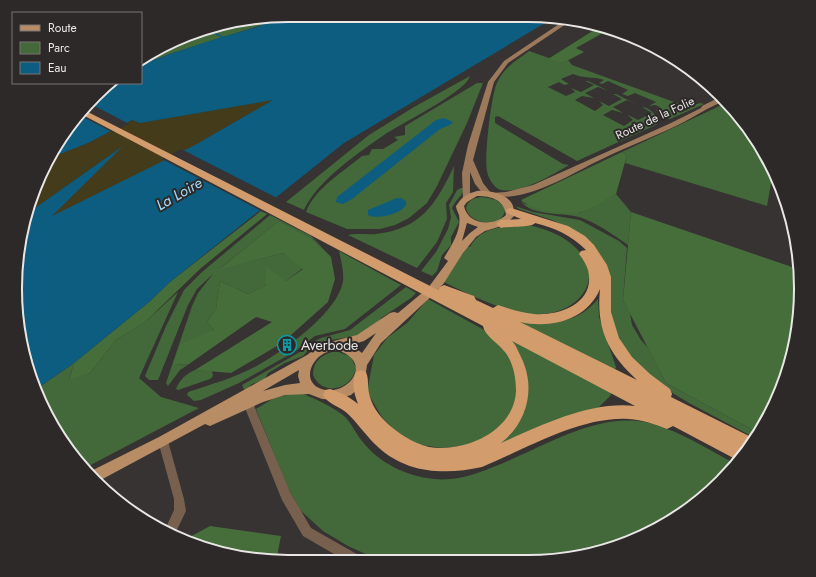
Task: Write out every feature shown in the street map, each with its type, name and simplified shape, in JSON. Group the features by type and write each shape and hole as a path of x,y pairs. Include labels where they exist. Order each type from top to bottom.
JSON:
{"highway":[{"path":"91,109 442,293 704,420 745,442"},
{"path":"87,114 289,214"},
{"path":"510,208 521,215 550,222 567,229 581,238 598,257 606,282 604,308 608,328 622,355 648,382 704,420"},
{"path":"442,293 525,318 552,318 567,314 579,309 588,301 593,293 595,274 592,264 580,248 562,234 539,225 513,222 501,224"},
{"path":"362,370 361,397 366,408 383,430 407,446 434,455 449,455 480,448 510,427 516,417 523,398 522,375 519,362 506,343 495,331 442,293"},
{"path":"464,309 738,452"},
{"path":"330,396 348,403 353,407 375,434 391,449 414,461 440,466 454,466 482,460 573,422 602,415 625,412 656,418 738,452"}],"main road":[{"path":"466,198 466,173 469,159 484,100 491,82 506,62 564,24"},
{"name":"Route de la Folie","path":"510,208 515,199 530,189 609,152 645,138 717,101"},
{"path":"469,159 476,179 490,194"},
{"name":"Route de la Folie","path":"490,194 504,196 530,189"},
{"path":"97,474 163,441 309,359 322,349 350,342 370,333 418,296 437,276 451,255 464,225 460,206 466,198 479,193 490,194 506,201 510,208 506,220 501,224 479,229 467,242 440,280 422,300 370,346 356,384 349,390 330,396 320,394 312,389 304,374 309,359"},
{"path":"463,215 473,223 487,226"},
{"path":"337,346 354,351 362,370"},
{"path":"163,441 248,403 289,388 312,389"}],"street":[{"path":"248,403 286,496 307,532 347,555"},
{"path":"163,441 179,499 180,511 172,528"}],"green space":[{"path":"266,23 265,24 147,63 171,49 203,36 237,27"},
{"path":"594,30 603,33 576,48 584,52 563,63 548,59"},
{"path":"529,51 563,63 568,60 572,65 688,107 700,103 704,104 670,119 664,117 656,110 660,107 655,105 649,106 656,102 635,93 628,96 622,94 628,90 608,81 602,84 599,83 604,80 573,74 561,79 569,84 564,85 559,82 548,87 566,96 575,92 571,88 581,92 594,85 585,81 609,91 598,87 585,93 594,98 582,96 575,100 595,111 603,105 599,101 609,106 622,99 613,94 616,94 638,105 627,100 613,107 623,113 612,110 603,115 624,126 633,120 628,115 638,120 652,113 642,107 648,108 655,115 652,116 653,121 658,124 577,161 498,116 495,117 495,123 563,164 569,165 536,183 518,189 501,190 498,189 490,180 486,164 492,100 497,83 503,73 510,65"},
{"path":"470,76 466,83 446,99 384,135 339,168 318,189 304,210 286,202 369,135 414,107"},
{"path":"477,83 483,83 467,123 437,186 427,203 409,218 395,225 380,229 347,229 306,212 316,195 338,174 362,156 369,155 372,149 383,149 398,140 394,137 405,135 405,126"},
{"path":"721,105 749,140 767,171 771,181 767,206 625,163 627,155 622,152"},
{"path":"622,152 627,155 616,194 595,206 582,212 569,214 542,210 526,204 521,200"},
{"path":"454,166 453,192 446,203 447,219 437,242 417,268 348,235 376,234 392,231 405,227 416,220 425,212 441,192"},
{"path":"464,188 461,196 452,208 459,222 451,237 451,245 442,255 437,271 432,276 421,271 436,252 448,229 451,217 449,205 457,190"},
{"path":"616,194 631,212 628,245 588,220 575,216 539,212 525,205 521,200 525,204 580,213"},
{"path":"481,197 499,202 505,210 503,216 493,222 486,222 479,221 468,214 466,208 468,203"},
{"path":"515,206 533,212 580,220 619,241 627,248 623,300 630,313 632,325 648,348 666,383 753,430 750,435 689,403 653,381 631,359 617,339 608,316 608,276 569,228 552,220 519,209"},
{"path":"261,211 267,214 200,269 145,322 116,340 90,373 69,380 74,363 149,302 170,282"},
{"path":"631,212 792,267 794,288 792,323 785,357 774,390 753,430 666,383 623,300"},
{"path":"270,215 311,236 331,257 311,238 279,221 219,269 283,253 303,268 286,281 266,285 248,294 220,281 216,309 207,322 214,330 174,365 189,364 180,370 168,386 166,383 192,306 198,293 213,274 197,289 188,305 158,380 149,380 145,376 166,326 184,290 202,272"},
{"path":"279,221 311,238 331,257 335,279 328,302 282,343 231,373 195,370 272,322 256,317 189,364 173,365 180,344 214,330 207,322 216,309 220,281 248,294 266,285 266,266 286,281 303,269 283,253 218,270"},
{"path":"528,225 541,228 566,239 585,259 589,271 588,282 584,292 577,301 555,312 530,314 492,304 444,282 467,247 470,247 481,235 495,228"},
{"path":"339,251 401,285 345,329 315,336 294,352 239,383 201,400 194,401 187,395 188,392 225,380 252,369 283,349 321,317 332,305 339,293 343,281"},
{"path":"406,287 416,293 379,321 356,336 331,340 311,347 303,356 285,363 268,373 264,380 252,384 245,391 242,385 300,352 309,344 321,338 350,330"},
{"path":"178,292 139,378 161,397 199,408 89,466 67,437 49,406 41,386 74,363 69,379 90,373 116,340 145,322"},
{"path":"428,299 495,336 517,369 516,405 507,421 494,433 473,445 443,448 420,445 400,436 382,417 367,392 374,355 387,338 407,323"},
{"path":"598,299 599,317 616,367 615,370 519,323 520,320 553,321 572,318 581,314"},
{"path":"509,338 610,391 611,395 598,408 494,447 519,420 524,408 526,397 525,385"},
{"path":"332,352 339,352 351,357 356,368 349,381 343,386 336,388 323,386 317,382 313,375 314,366 318,360 324,355"},
{"path":"195,370 212,371 213,376 210,379 178,390 176,389 179,382 184,377"},
{"path":"299,392 328,406 339,412 349,421 360,438 376,456 394,467 413,475 434,479 454,479 483,471 576,431 610,422 645,422 656,425 680,434 731,461 703,489 676,510 645,528 596,546 562,553 528,555 368,555 348,546 323,531 300,510 287,486 256,409 274,398"},
{"path":"210,526 281,536 277,554 237,550 191,536"}],"sand":[{"path":"275,99 195,145 51,217 120,148 34,208 49,171 58,155 88,143 132,120 140,123"}],"water":[{"name":"La Loire","path":"288,22 545,23 344,143 170,282 149,302 74,363 41,386 27,340 24,323 22,288 24,254 34,208 123,146 52,216 195,145 273,100 140,123 132,120 88,143 58,155 67,140 88,113 118,84 142,84 142,66 147,63 199,44 266,23"},
{"path":"444,118 453,122 450,125 440,129 352,199 343,204 336,202 337,197 436,120"},
{"path":"397,198 401,198 406,201 406,205 399,211 377,217 368,215 368,210"}],"pier":[{"path":"95,106 129,124 112,132 84,118"},
{"path":"181,149 279,199 263,212 162,159"}],"waterway":[{"path":"213,33 225,38"}],"place":[{"name":"Averbode","path":"287,345"}]}
